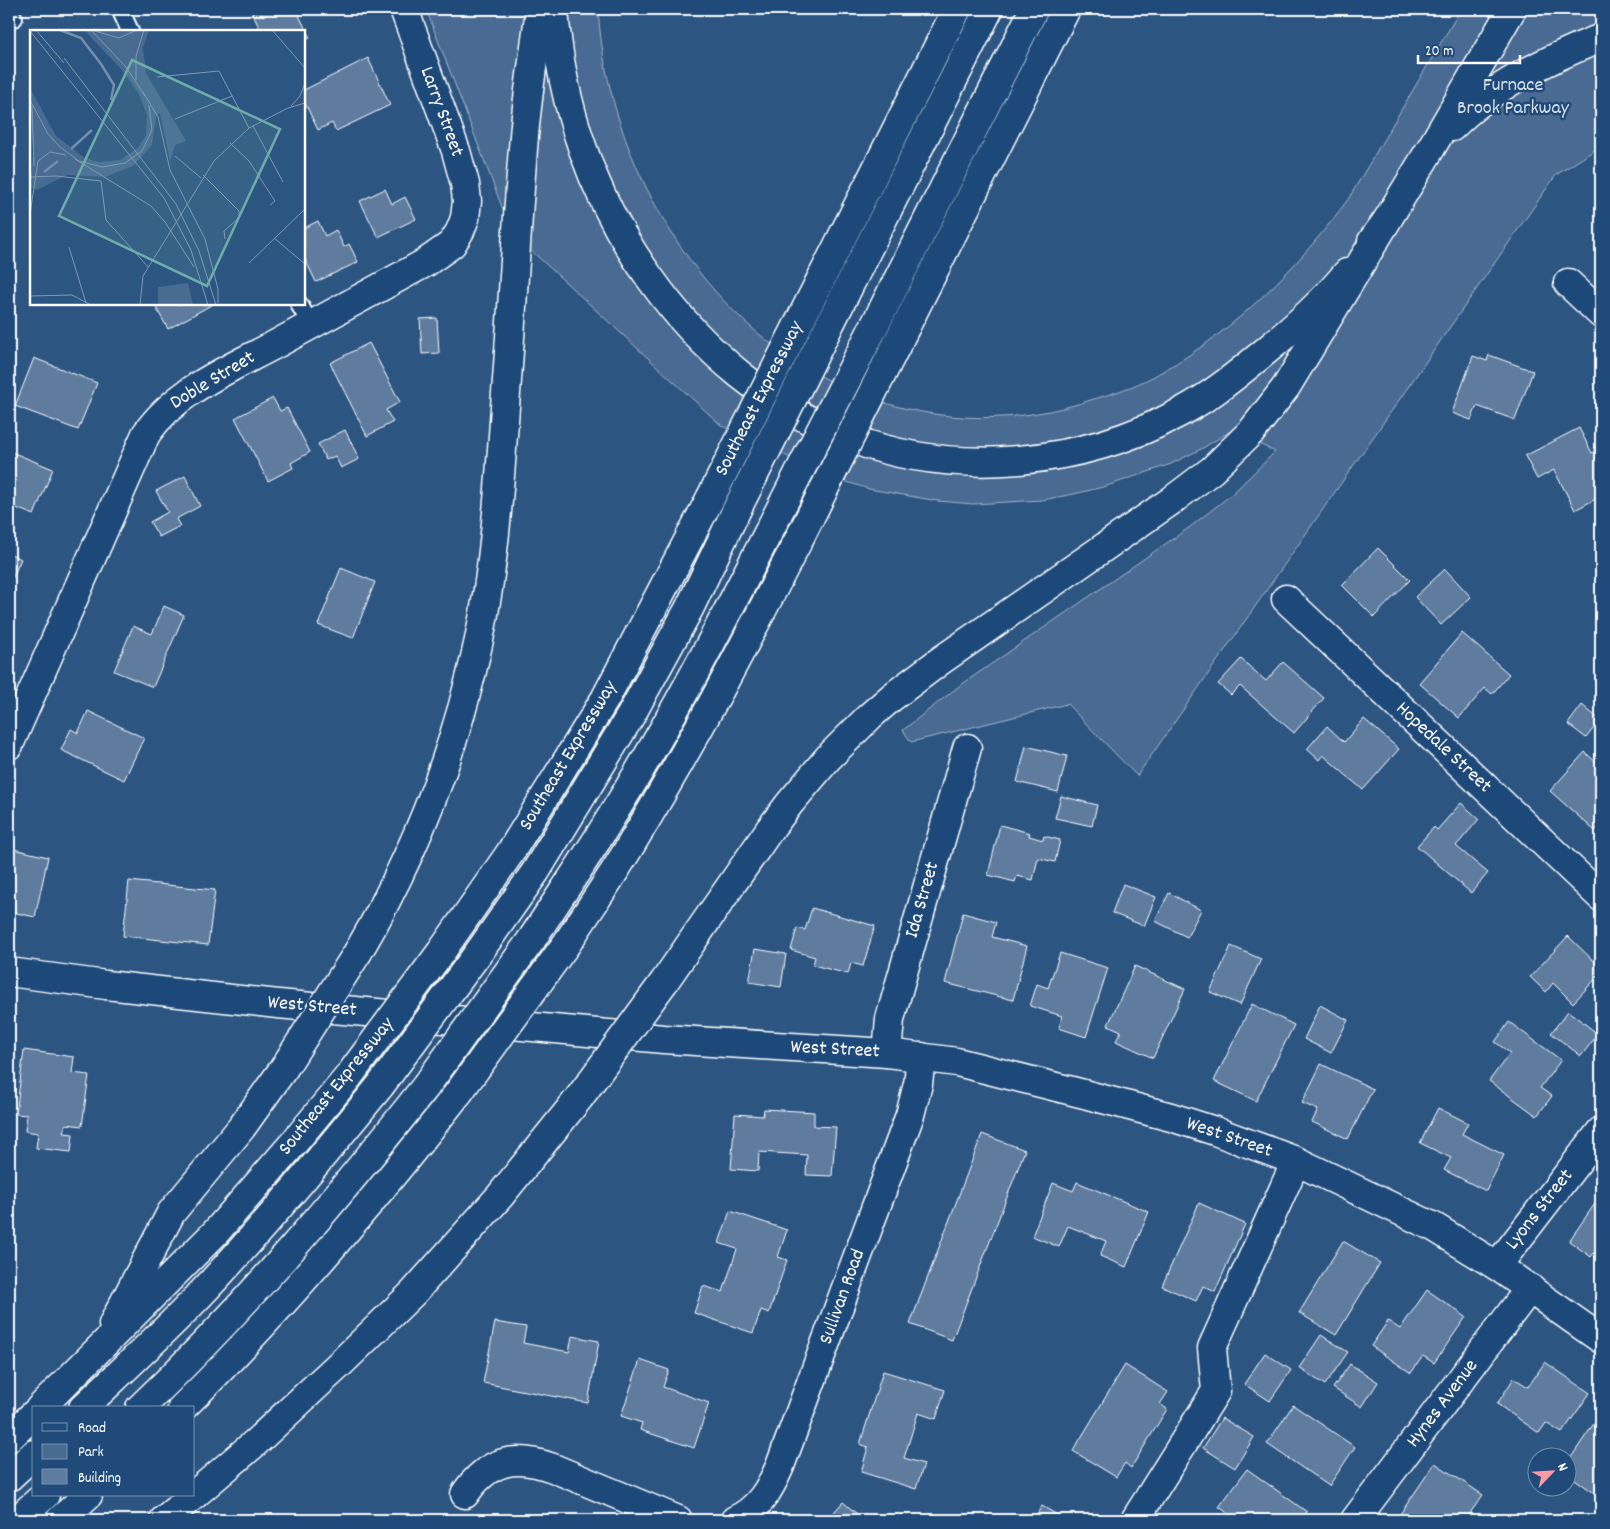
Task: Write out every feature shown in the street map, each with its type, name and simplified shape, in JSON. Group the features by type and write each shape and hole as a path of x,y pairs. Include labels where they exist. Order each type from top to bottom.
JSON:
{"main road":[{"name":"Larry Street","path":"404,9 462,168 467,201 465,218"},
{"path":"102,1346 171,1213 242,1127 284,1068 358,952 402,871 428,806 461,708 479,639 491,569 499,496 525,127 540,9"},
{"path":"554,9 559,60 567,98 590,171 623,239 663,297 685,324 709,348 735,372 764,393 821,426 850,439 880,448 934,458 974,462 1036,458 1095,446 1154,425 1210,395 1286,334 1339,283 1386,222"},
{"name":"Southeast Expressway","path":"42,1406 215,1233 286,1152 349,1076 441,952 510,853 605,699 711,497 957,9"},
{"path":"86,1406 195,1300 238,1254 315,1165 380,1086 536,871 631,715 690,607 736,511 989,9"},
{"path":"142,1406 193,1356 276,1267 358,1172 426,1086 532,939 608,822 700,664 881,314 1034,9"},
{"path":"184,1406 258,1329 336,1243 459,1092 567,943 635,839 727,678 1066,9"},
{"path":"195,1494 342,1362 413,1293 494,1203 579,1098 664,982 785,810 828,758 892,697 940,661 1171,501 1212,470 1252,431 1286,387 1431,148 1512,9"},
{"path":"1431,148 1462,118 1505,86 1559,56 1601,38"},
{"name":"Doble Street","path":"9,744 146,434 156,419 169,406 305,314 425,263 452,244 465,218"},
{"path":"1568,282 1601,314"},
{"name":"Hopedale Street","path":"1286,599 1601,897"},
{"name":"Ida Street","path":"887,1053 894,1000 967,748"},
{"name":"West Street","path":"9,972 106,986 278,1004 664,1039 887,1053 957,1062 1147,1111 1215,1131 1296,1161 1434,1228 1497,1266 1601,1339"},
{"name":"Sullivan Road","path":"735,1520 756,1507 764,1497 780,1466 910,1115 918,1084 921,1057"},
{"name":"Lyons Street","path":"1497,1266 1601,1131"},
{"path":"1135,1520 1216,1391 1212,1348 1296,1161"},
{"name":"Hynes Avenue","path":"1355,1520 1530,1288"},
{"path":"9,1438 32,1416"},
{"path":"9,1477 32,1456"},
{"path":"465,1494 474,1480 485,1470 498,1464 512,1461 527,1461 553,1468 678,1520"},
{"path":"17,1520 44,1496"},
{"path":"60,1520 87,1496"},
{"path":"164,1520 193,1496"}],"lane":[{"path":"120,9 130,30"}],"green space":[{"name":"Furnace Brook Parkway","path":"426,9 598,9 607,75 625,138 652,199 668,228 687,256 725,302 768,341 816,373 867,397 921,412 977,418 1035,413 1094,399 1155,376 1190,355 1216,336 1241,316 1288,271 1310,248 1349,198 1461,9 1601,9 1601,146 1556,175 1137,776 1067,704 911,742 903,730 958,687 1190,527 1232,494 1275,452 1232,430 1203,448 1171,464 1107,486 1042,500 973,504 938,501 869,489 834,478 722,426 512,233"}],"building":[{"path":"260,9 296,9 310,38 305,40 305,30 260,30 252,13"},
{"path":"368,58 390,105 336,131 332,123 318,130 305,103 305,90"},
{"path":"385,189 392,204 405,197 416,219 378,237 360,201"},
{"path":"318,221 325,236 336,230 344,247 349,244 358,262 316,282 305,259 305,228"},
{"path":"155,305 211,305 168,329"},
{"path":"437,318 439,353 422,354 420,319"},
{"path":"369,343 400,402 386,410 393,422 367,436 330,363"},
{"path":"1489,355 1533,371 1515,420 1477,406 1471,420 1452,413 1473,356 1487,361"},
{"path":"34,358 97,383 78,430 15,406"},
{"path":"273,398 280,411 287,408 310,452 291,463 293,468 268,481 235,418"},
{"path":"1579,428 1592,453 1596,451 1601,460 1601,496 1575,510 1554,470 1537,479 1525,456"},
{"path":"345,430 359,459 341,468 335,456 326,460 318,444"},
{"path":"9,451 53,469 34,515 9,505"},
{"path":"185,476 200,506 176,519 180,526 159,537 150,522 168,512 156,491"},
{"path":"1378,548 1410,580 1374,617 1342,585"},
{"path":"9,553 21,559 9,586"},
{"path":"341,568 375,582 353,638 318,625"},
{"path":"1445,569 1471,597 1441,625 1415,597"},
{"path":"164,606 184,615 153,687 114,671 133,626 152,634"},
{"path":"1462,633 1509,674 1492,694 1485,688 1459,718 1419,683"},
{"path":"1241,659 1266,681 1283,662 1324,698 1294,733 1240,686 1231,695 1218,684"},
{"path":"1582,705 1600,720 1586,738 1568,724"},
{"path":"88,711 144,738 124,780 61,750 71,729 78,733"},
{"path":"1364,719 1399,749 1363,790 1323,755 1319,760 1307,749 1327,726 1344,742"},
{"path":"1026,746 1067,756 1058,792 1017,782"},
{"path":"1585,752 1601,767 1601,824 1595,831 1550,791"},
{"path":"1061,796 1097,805 1092,826 1055,818"},
{"path":"1461,803 1479,819 1456,846 1488,873 1471,893 1417,846 1434,827 1437,830"},
{"path":"1000,825 1030,833 1029,836 1043,840 1044,836 1060,840 1055,862 1038,858 1033,880 1017,876 1015,882 988,875"},
{"path":"9,848 48,857 35,917 12,912 9,918"},
{"path":"129,881 215,890 208,945 123,936"},
{"path":"1123,884 1156,897 1144,926 1112,913"},
{"path":"1169,893 1201,910 1187,937 1155,921"},
{"path":"812,908 875,926 863,966 851,963 848,974 813,965 815,957 791,950 797,928 805,930"},
{"path":"963,913 996,922 992,937 1027,946 1013,1000 945,983"},
{"path":"1568,936 1601,968 1601,973 1573,1003 1553,983 1546,992 1530,977"},
{"path":"1231,946 1261,959 1240,1005 1210,992"},
{"path":"755,949 786,954 781,987 749,982"},
{"path":"1060,953 1108,968 1086,1037 1059,1028 1062,1016 1030,1006 1037,984 1048,988"},
{"path":"1135,966 1185,989 1153,1058 1116,1041 1121,1031 1108,1025"},
{"path":"1252,1004 1294,1025 1256,1101 1214,1081"},
{"path":"1320,1005 1348,1020 1331,1053 1304,1039"},
{"path":"1568,1011 1598,1034 1581,1056 1551,1033"},
{"path":"1509,1022 1561,1060 1540,1088 1552,1096 1537,1116 1489,1081 1510,1053 1495,1042"},
{"path":"24,1050 74,1057 72,1073 89,1075 82,1126 66,1124 64,1133 73,1134 71,1152 36,1148 38,1133 25,1131 27,1115 16,1114"},
{"path":"1321,1064 1373,1089 1348,1139 1312,1122 1318,1110 1302,1103"},
{"path":"1438,1108 1468,1123 1462,1134 1504,1155 1486,1191 1444,1170 1451,1158 1420,1143"},
{"path":"764,1109 814,1112 814,1126 836,1127 832,1176 806,1175 807,1155 759,1152 758,1171 731,1169 735,1114 763,1116"},
{"path":"982,1134 1025,1150 952,1340 910,1324"},
{"path":"1077,1182 1149,1212 1126,1267 1100,1256 1106,1241 1068,1226 1059,1247 1032,1236 1053,1183 1073,1191"},
{"path":"1601,1195 1601,1254 1596,1250 1591,1257 1569,1241"},
{"path":"1199,1203 1245,1224 1215,1292 1203,1286 1196,1301 1162,1286"},
{"path":"730,1211 787,1230 778,1257 787,1260 769,1313 761,1310 753,1333 694,1313 703,1286 723,1292 737,1249 719,1243"},
{"path":"1343,1241 1380,1263 1336,1335 1299,1313"},
{"path":"1427,1290 1466,1317 1434,1363 1423,1356 1411,1373 1371,1346 1388,1321 1400,1329"},
{"path":"495,1322 526,1327 523,1343 569,1352 572,1336 599,1341 588,1403 483,1383"},
{"path":"1321,1335 1348,1352 1325,1385 1299,1368"},
{"path":"1265,1353 1291,1370 1270,1401 1244,1384"},
{"path":"640,1360 669,1370 663,1387 709,1403 694,1448 640,1430 642,1423 621,1416"},
{"path":"1545,1362 1590,1393 1562,1433 1546,1423 1539,1433 1497,1404 1514,1378 1528,1387"},
{"path":"1350,1364 1378,1382 1362,1407 1333,1388"},
{"path":"1125,1365 1168,1392 1160,1404 1167,1409 1131,1468 1125,1463 1116,1477 1073,1451"},
{"path":"883,1371 945,1390 936,1419 918,1413 904,1458 924,1464 916,1489 861,1472 868,1447 860,1444"},
{"path":"1293,1405 1355,1447 1329,1486 1267,1444"},
{"path":"1601,1413 1601,1498 1578,1481 1578,1447"},
{"path":"1222,1418 1254,1437 1235,1468 1203,1448"},
{"path":"1435,1463 1483,1495 1465,1520 1396,1520"},
{"path":"1247,1469 1307,1512 1301,1520 1238,1520 1219,1507"},
{"path":"843,1502 864,1520 827,1520"},
{"path":"1042,1506 1066,1520 1033,1520"},
{"path":"1562,1512 1571,1520 1555,1520"}]}
